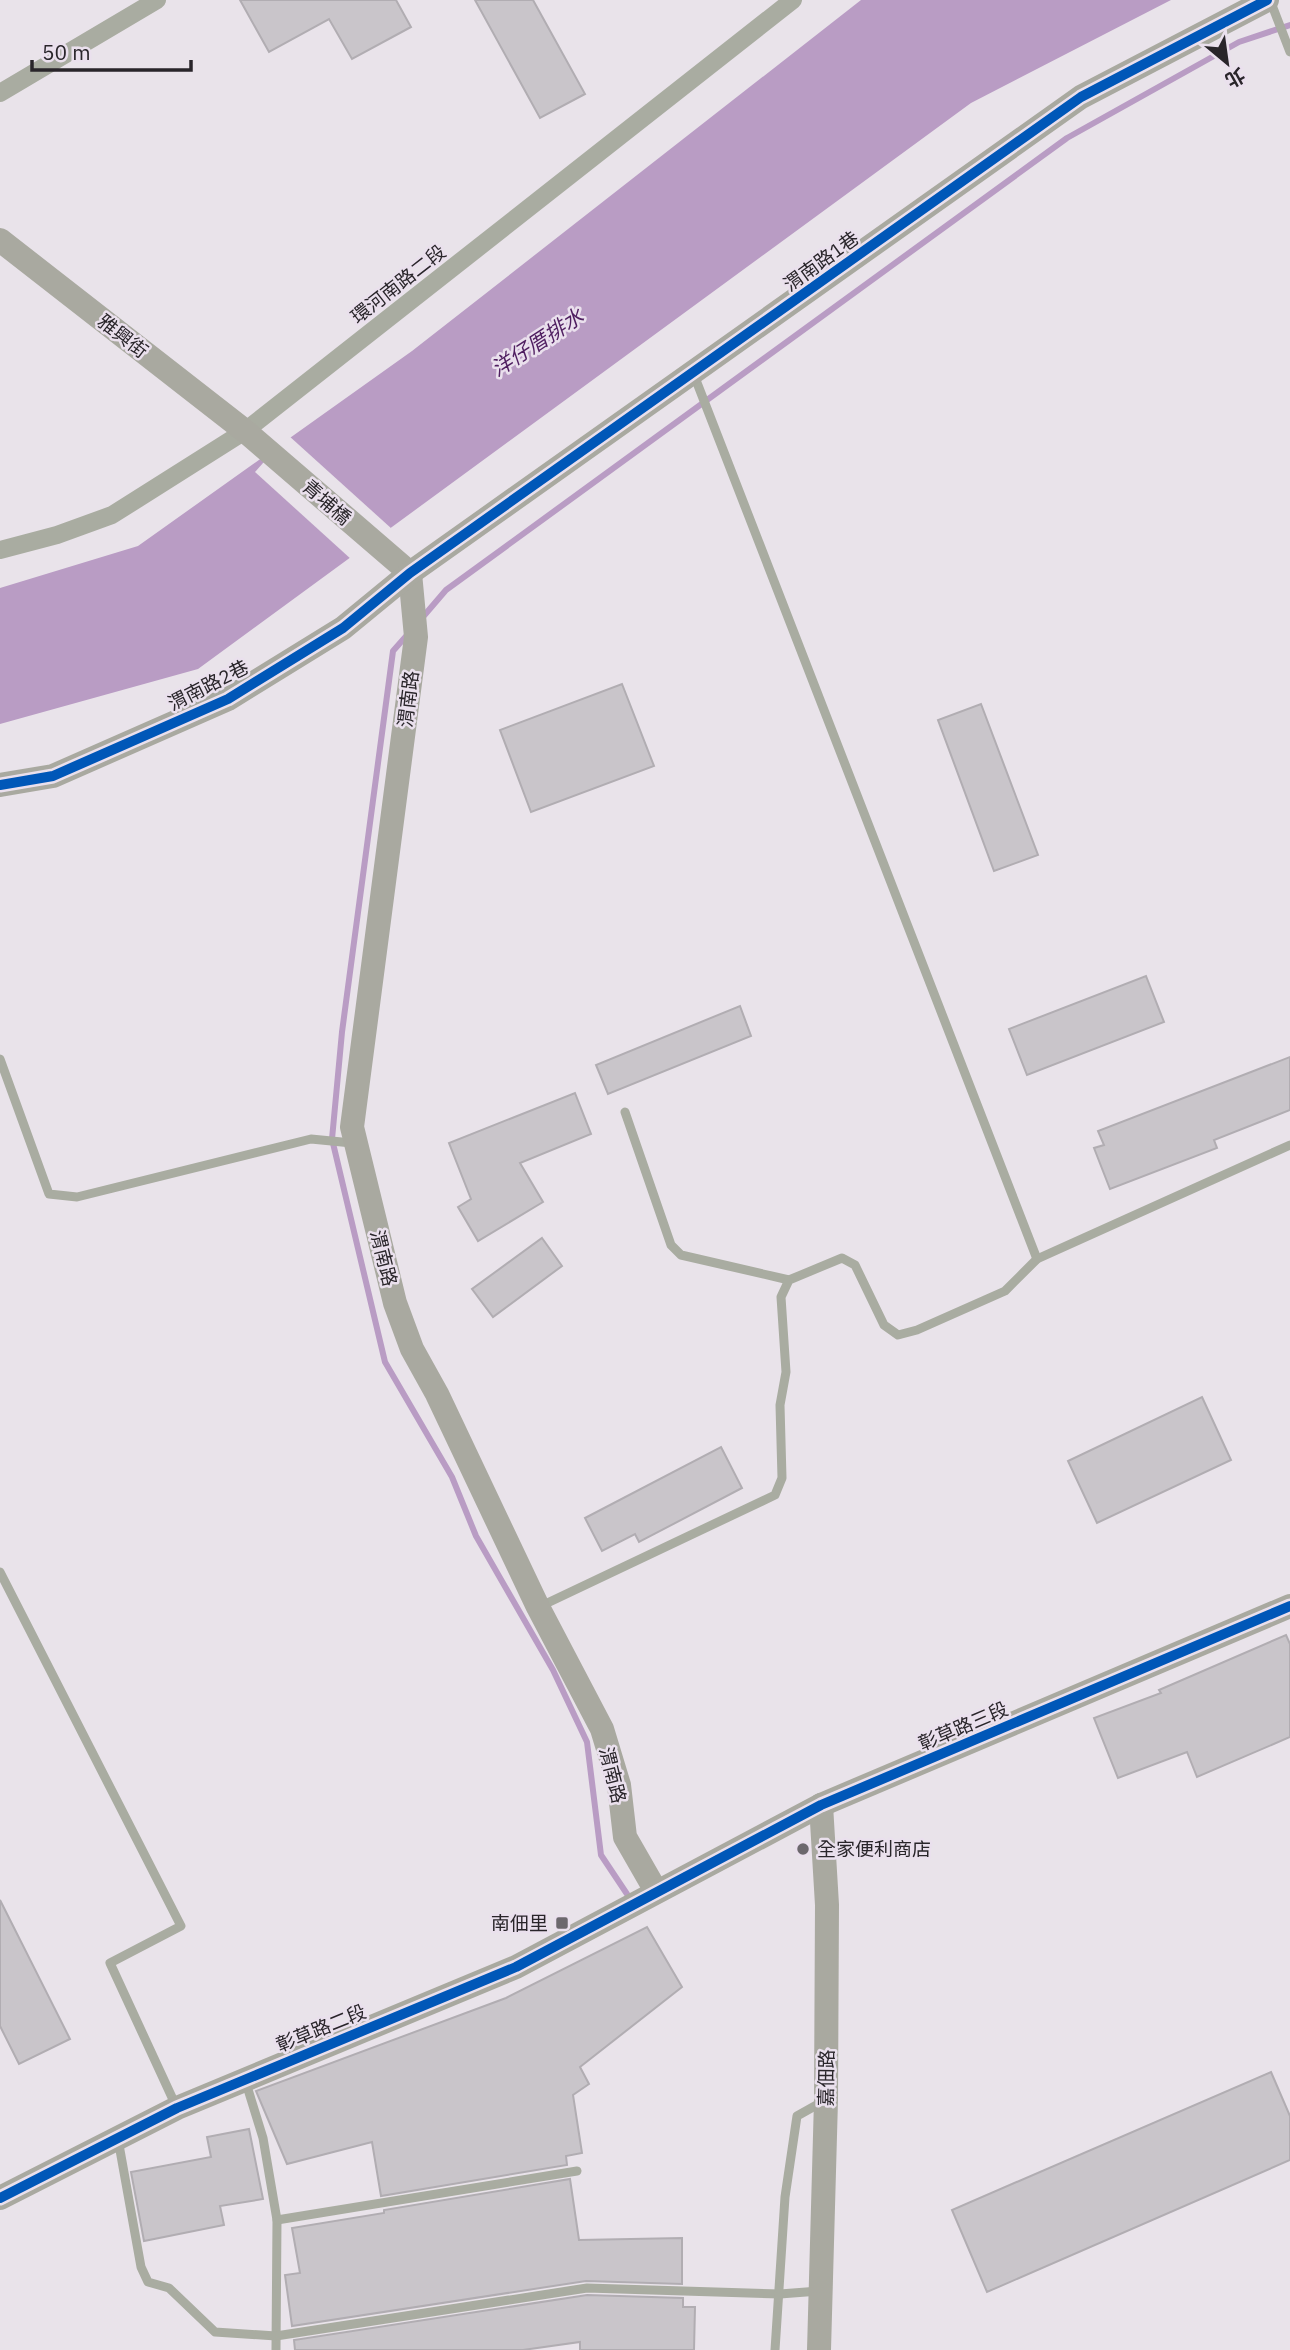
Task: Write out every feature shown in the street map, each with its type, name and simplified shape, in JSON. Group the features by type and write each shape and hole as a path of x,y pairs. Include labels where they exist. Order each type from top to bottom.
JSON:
{"street":[{"path":"0,93 157,0"},
{"name":"環河南路二段","path":"0,550 57,535 112,515 245,431 793,0"},
{"name":"渭南路1巷","path":"410,573 1081,97 1269,0"},
{"name":"雅興街","path":"0,240 245,431"},
{"name":"青埔橋","path":"245,431 410,573"},
{"name":"渭南路2巷","path":"0,785 53,776 228,699 343,628 410,573"},
{"name":"渭南路","path":"410,573 416,637 352,1127 395,1303 412,1349 437,1394 538,1607 601,1728 619,1785 625,1838 656,1891"},
{"name":"彰草路三段","path":"656,1891 821,1805 1290,1606"},
{"name":"嘉佃路","path":"819,2350 826,2100 827,1905 821,1805"},
{"name":"彰草路二段","path":"0,2198 177,2108 516,1967 656,1891"}],"lane":[{"path":"1269,0 1290,52"},
{"path":"694,373 1037,1259"},
{"path":"0,1059 49,1194 77,1197 311,1139 356,1143"},
{"path":"625,1112 671,1245 681,1255 789,1280 842,1258 855,1265 884,1325 898,1335 917,1330 1005,1291 1037,1259 1290,1145"},
{"path":"538,1607 775,1494 782,1478 780,1405 786,1372 782,1297 789,1280"},
{"path":"1,1578 181,1926 110,1963 177,2108"},
{"path":"245,2078 263,2138 277,2220 276,2350"},
{"path":"775,2350 785,2197 797,2116 826,2100"},
{"path":"118,2137 141,2267 148,2282 169,2288 215,2332 276,2336 587,2288 780,2294 820,2291"},
{"path":"277,2220 577,2171"}],"water":[{"name":"洋仔厝排水","path":"861,0 1171,0 971,103 198,669 0,724 0,588 138,546 412,351"}],"pier":[{"path":"288,435 392,529 352,560 255,472"}],"building":[{"path":"240,0 396,0 411,27 352,59 329,19 269,52"},
{"path":"475,0 533,0 585,94 540,118"},
{"path":"622,684 654,766 531,812 500,730"},
{"path":"981,704 1038,855 994,871 938,720"},
{"path":"1146,976 1164,1022 1027,1075 1009,1029"},
{"path":"740,1006 751,1036 608,1094 596,1065"},
{"path":"1290,1057 1290,1110 1214,1140 1217,1148 1110,1189 1094,1148 1104,1145 1098,1131"},
{"path":"575,1093 591,1134 520,1163 543,1202 478,1241 458,1207 471,1199 449,1143"},
{"path":"542,1238 562,1266 493,1317 472,1289"},
{"path":"1202,1397 1231,1460 1097,1523 1068,1461"},
{"path":"721,1447 742,1488 639,1542 635,1534 602,1551 585,1518"},
{"path":"1286,1635 1290,1644 1290,1737 1197,1777 1187,1752 1118,1778 1094,1718 1161,1693 1159,1690"},
{"path":"0,1900 70,2039 19,2064 0,2026"},
{"path":"647,1927 682,1987 580,2067 589,2084 573,2095 582,2153 566,2156 567,2165 381,2196 372,2142 287,2164 256,2091 506,1998"},
{"path":"1271,2072 1290,2116 1290,2160 987,2292 952,2210"},
{"path":"249,2129 263,2199 220,2206 224,2225 144,2241 131,2172 211,2157 207,2137"},
{"path":"570,2179 579,2240 682,2238 682,2284 586,2281 292,2326 285,2275 300,2273 292,2228"},
{"path":"587,2295 683,2298 683,2307 695,2307 694,2350 580,2350 580,2342 523,2350 295,2350 294,2340"}],"waterway":[{"path":"422,618 446,590 1067,138 1239,42 1290,25"},
{"path":"408,634 393,651 342,1032 332,1139 385,1362 452,1477 476,1536 553,1670 587,1742 601,1855 627,1894"}],"cycle path":[{"path":"0,785 53,776 228,699 343,628 410,573 1081,97 1267,0"},
{"path":"0,2198 177,2108 516,1967 821,1805 1290,1606"}],"place":[{"name":"全家便利商店","path":"803,1849"},
{"name":"南佃里","path":"562,1923"}]}
